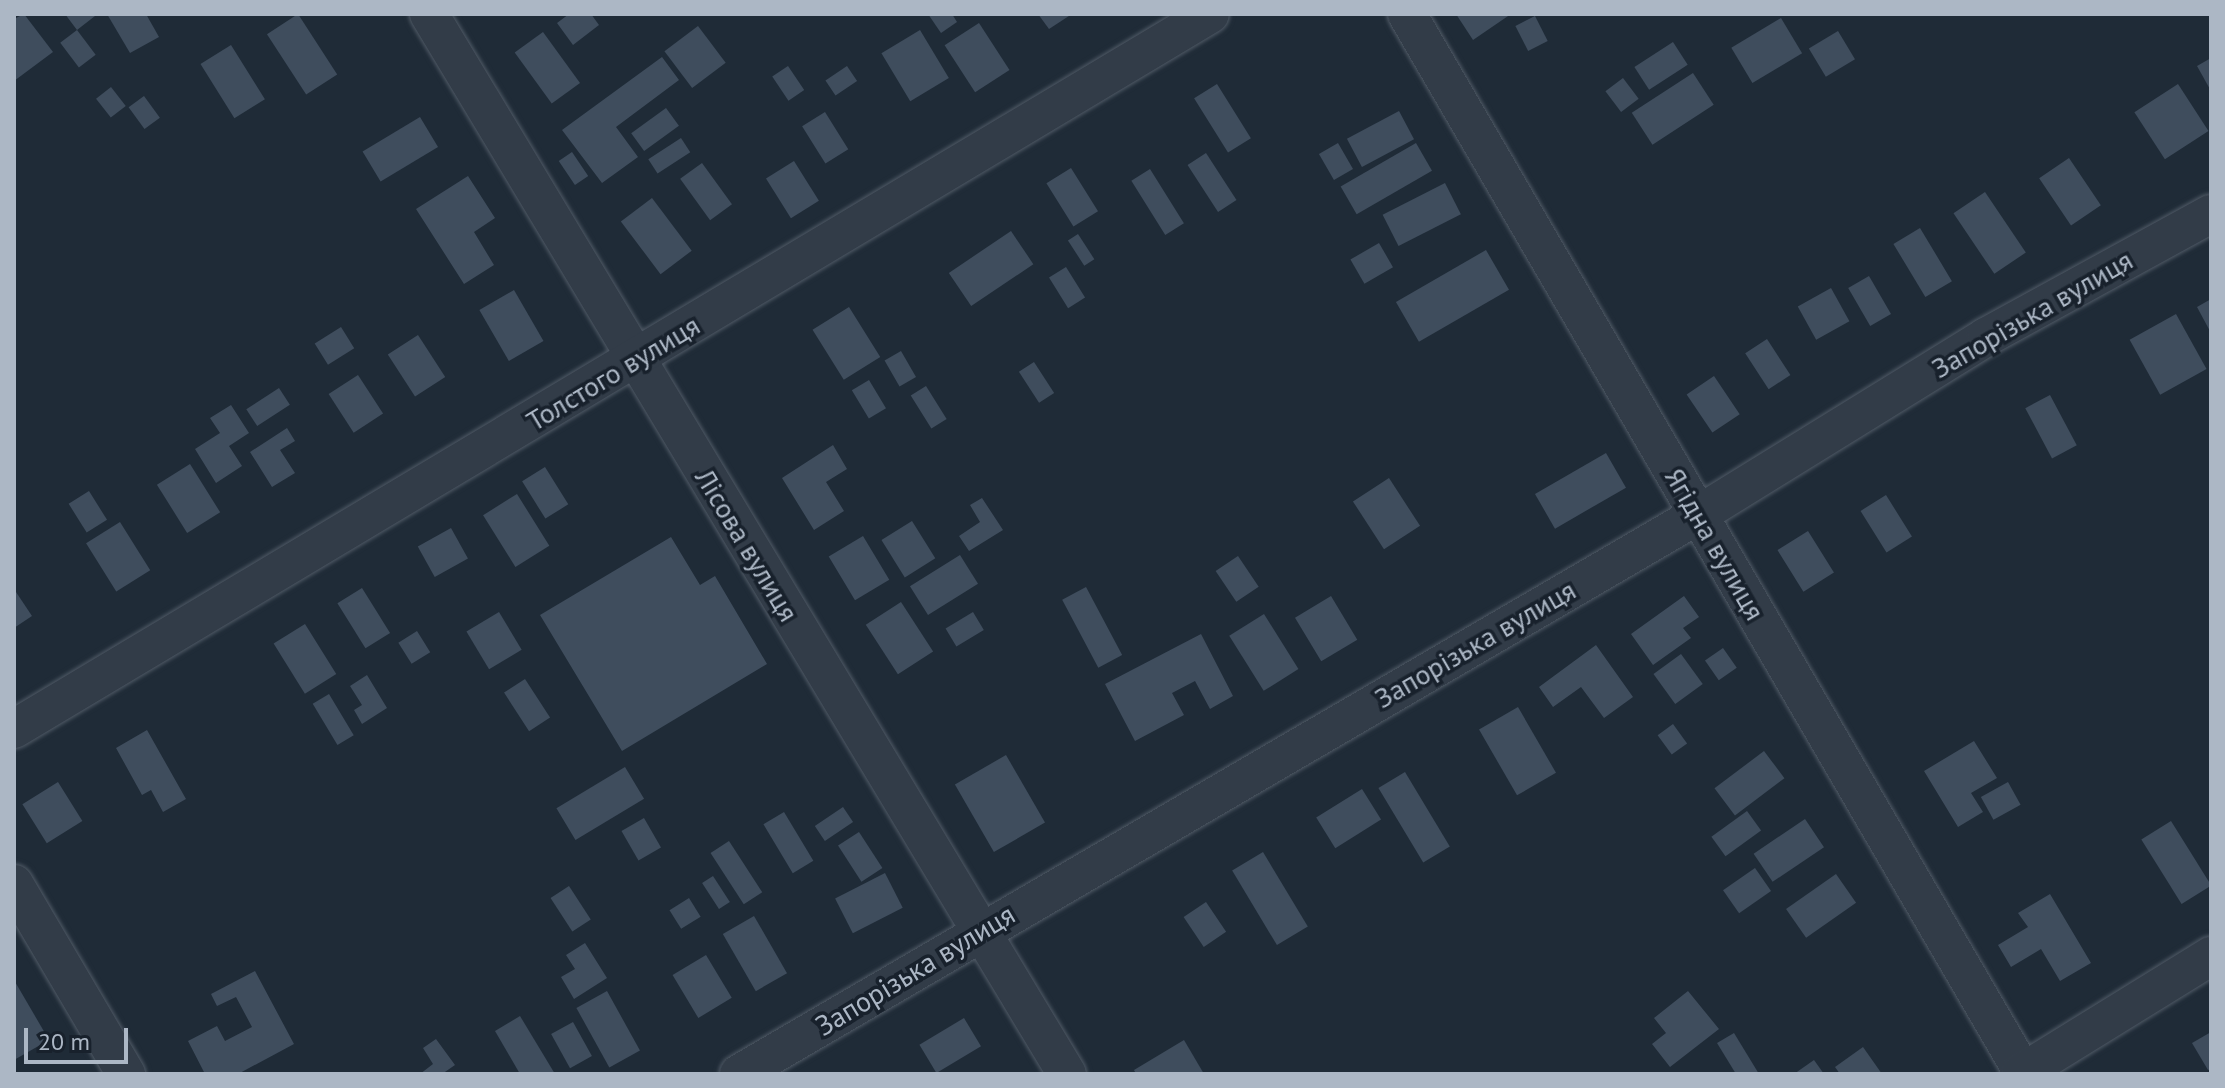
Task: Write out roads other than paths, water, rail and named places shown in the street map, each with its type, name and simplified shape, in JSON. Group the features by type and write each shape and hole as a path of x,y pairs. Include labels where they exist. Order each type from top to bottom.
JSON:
{"street":[{"name":"Лісова вулиця","path":"429,14 978,932 1067,1074"},
{"name":"Толстого вулиця","path":"14,729 636,360 1210,14"},
{"name":"Ягідна вулиця","path":"1407,14 2022,1073"},
{"name":"Запорізька вулиця","path":"739,1074 1698,515 1986,337 2211,214"},
{"path":"14,884 126,1074"},
{"path":"2022,1073 2211,956"}]}
